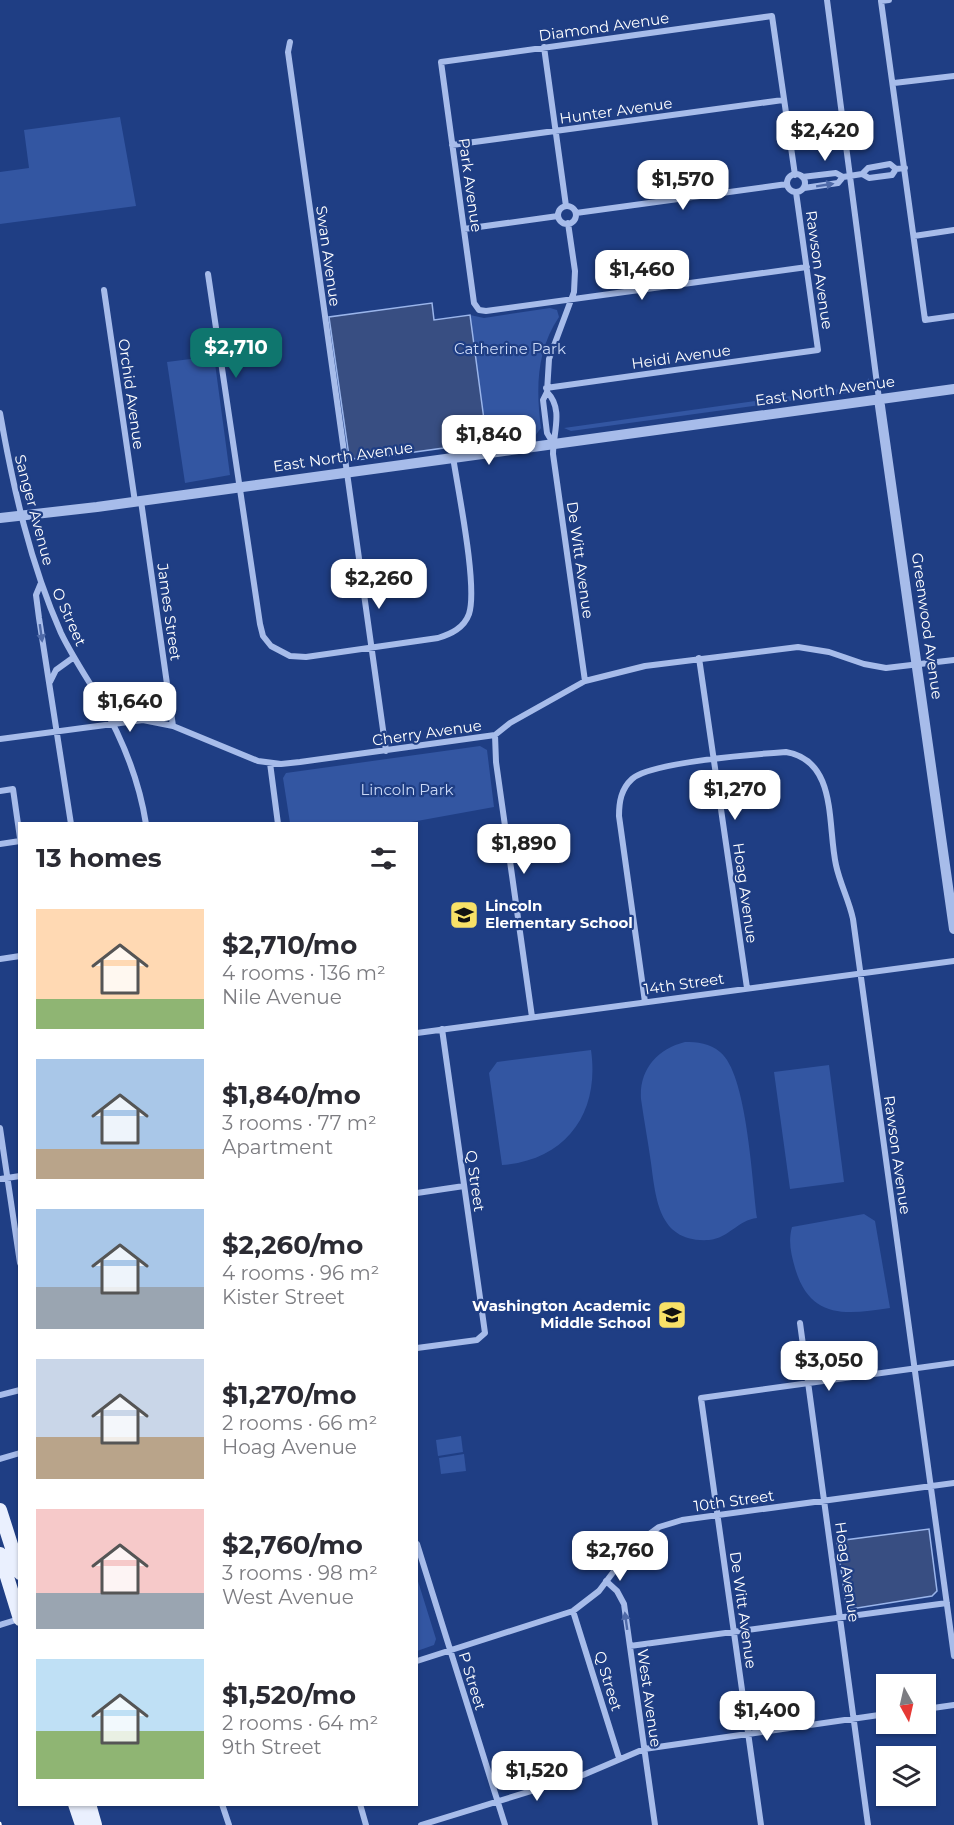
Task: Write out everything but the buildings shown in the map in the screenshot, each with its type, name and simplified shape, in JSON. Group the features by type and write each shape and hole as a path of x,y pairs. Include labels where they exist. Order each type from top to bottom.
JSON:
{"main road":[{"path":"0,1510 18,1614"},
{"path":"0,1530 6,1551 18,1570"},
{"path":"76,1806 82,1825"},
{"path":"90,1806 95,1825"}],"street":[{"path":"827,0 879,399"},
{"path":"889,0 881,1 925,320 954,316"},
{"name":"Diamond Avenue","path":"441,62 772,16 783,100"},
{"name":"Swan Avenue","path":"290,42 288,52 386,751"},
{"path":"544,47 566,206"},
{"name":"Park Avenue","path":"441,62 474,303 479,310 486,312 572,298"},
{"path":"894,83 954,76"},
{"path":"783,100 795,175"},
{"name":"Hunter Avenue","path":"452,145 783,100"},
{"path":"862,174 868,168 879,166 890,165 896,169 905,168"},
{"path":"787,184 790,190 796,192 804,188 838,183 843,177 850,175 862,174 869,178 892,175 896,169"},
{"path":"787,184 789,179 795,175 802,177 836,173 843,177"},
{"path":"802,177 804,188"},
{"path":"576,213 787,184"},
{"name":"Rawson Avenue","path":"796,192 818,350"},
{"path":"566,206 573,208 576,213 574,221 568,223 563,222 558,216 560,209 566,206"},
{"path":"464,229 558,216"},
{"name":"De Witt Avenue","path":"568,223 575,271 572,298 549,359 543,400 548,433 553,443 585,681"},
{"path":"914,236 954,230"},
{"path":"572,298 807,267"},
{"path":"208,274 260,624 263,636 271,646 290,656 306,657 448,635 464,623 469,615 472,592 453,457"},
{"name":"Orchid Avenue","path":"104,290 138,501"},
{"name":"Heidi Avenue","path":"546,390 818,350"},
{"name":"East North Avenue","path":"0,518 954,389"},
{"name":"De Witt Avenue","path":"546,390 554,399 558,431 553,443"},
{"name":"Greenwood Avenue","path":"879,399 954,928"},
{"name":"Sanger Avenue","path":"0,413 12,483 41,583 36,595 71,822"},
{"name":"James Street","path":"138,501 173,726"},
{"name":"O Street","path":"41,583 74,657 112,723 138,785 146,822"},
{"name":"Cherry Avenue","path":"0,739 143,720 173,726 247,757 270,764 386,751 495,735 519,717 585,681 619,671 699,658 798,647 829,652 875,667 954,660"},
{"path":"50,683 56,670 74,657"},
{"name":"Hoag Avenue","path":"699,658 747,988"},
{"path":"495,735 496,762 532,1017"},
{"name":"Rawson Avenue","path":"714,761 786,752 807,759 819,771 825,787 837,870 853,919 954,1656"},
{"path":"645,1002 619,816 622,794 633,778 644,772 714,761"},
{"path":"270,764 278,822"},
{"path":"0,791 13,789 18,825"},
{"path":"0,844 18,840"},
{"path":"0,959 18,957"},
{"name":"14th Street","path":"418,1033 954,961"},
{"name":"Q Street","path":"418,1348 477,1340 484,1336 442,1029"},
{"path":"0,1128 4,1179 18,1252"},
{"path":"418,1193 464,1186"},
{"name":"Hoag Avenue","path":"800,1323 868,1825"},
{"path":"808,1383 954,1363"},
{"name":"De Witt Avenue","path":"761,1825 701,1398 808,1383"},
{"path":"0,1395 18,1390"},
{"path":"0,1459 18,1454"},
{"name":"10th Street","path":"418,1661 573,1611 592,1598 625,1553 652,1531 674,1522 954,1483"},
{"name":"P Street","path":"418,1547 505,1825"},
{"name":"West Avenue","path":"606,1581 621,1596 654,1825"},
{"path":"630,1646 947,1603"},
{"name":"Q Street","path":"573,1611 619,1758"},
{"path":"0,1625 18,1619"},
{"path":"936,1708 954,1705"},
{"path":"421,1825 583,1775 644,1749 748,1732 876,1715"},
{"path":"223,1806 229,1825"},
{"path":"361,1806 366,1825"}],"green space":[{"path":"120,117 136,206 0,224 0,172 29,168 24,130"},
{"name":"Catherine Park","path":"550,308 557,310 559,317 551,330 542,357 538,385 541,428 535,436 487,442 470,315 484,318"},
{"path":"214,356 230,475 185,483 167,362"},
{"path":"869,378 869,383 863,391 571,431 564,428 862,386"},
{"name":"Lincoln Park","path":"480,746 487,750 494,807 412,822 290,822 283,778 286,773"},
{"path":"685,1042 712,1047 720,1052 729,1064 736,1082 747,1129 757,1218 744,1222 716,1239 709,1240 692,1239 680,1234 670,1227 663,1216 655,1191 641,1099 643,1079 652,1062 666,1050"},
{"path":"591,1050 590,1093 584,1112 574,1129 561,1143 545,1154 525,1161 502,1165 489,1073 497,1062"},
{"path":"829,1065 844,1182 790,1189 774,1072"},
{"path":"864,1214 875,1221 890,1308 858,1312 831,1310 810,1297 802,1285 791,1253 792,1227"},
{"path":"461,1436 463,1452 438,1456 436,1440"},
{"path":"464,1454 466,1471 441,1474 439,1458"},
{"path":"418,1581 436,1639 434,1645 418,1651"}],"shaded area":[{"path":"432,303 434,320 470,315 487,442 357,460 349,456 329,317"},
{"path":"929,1529 937,1591 932,1596 851,1609 846,1604 837,1541"}],"place":[{"name":"Lincoln Elementary School","path":"464,915"},
{"name":"Washington Academic Middle School","path":"672,1315"}]}
